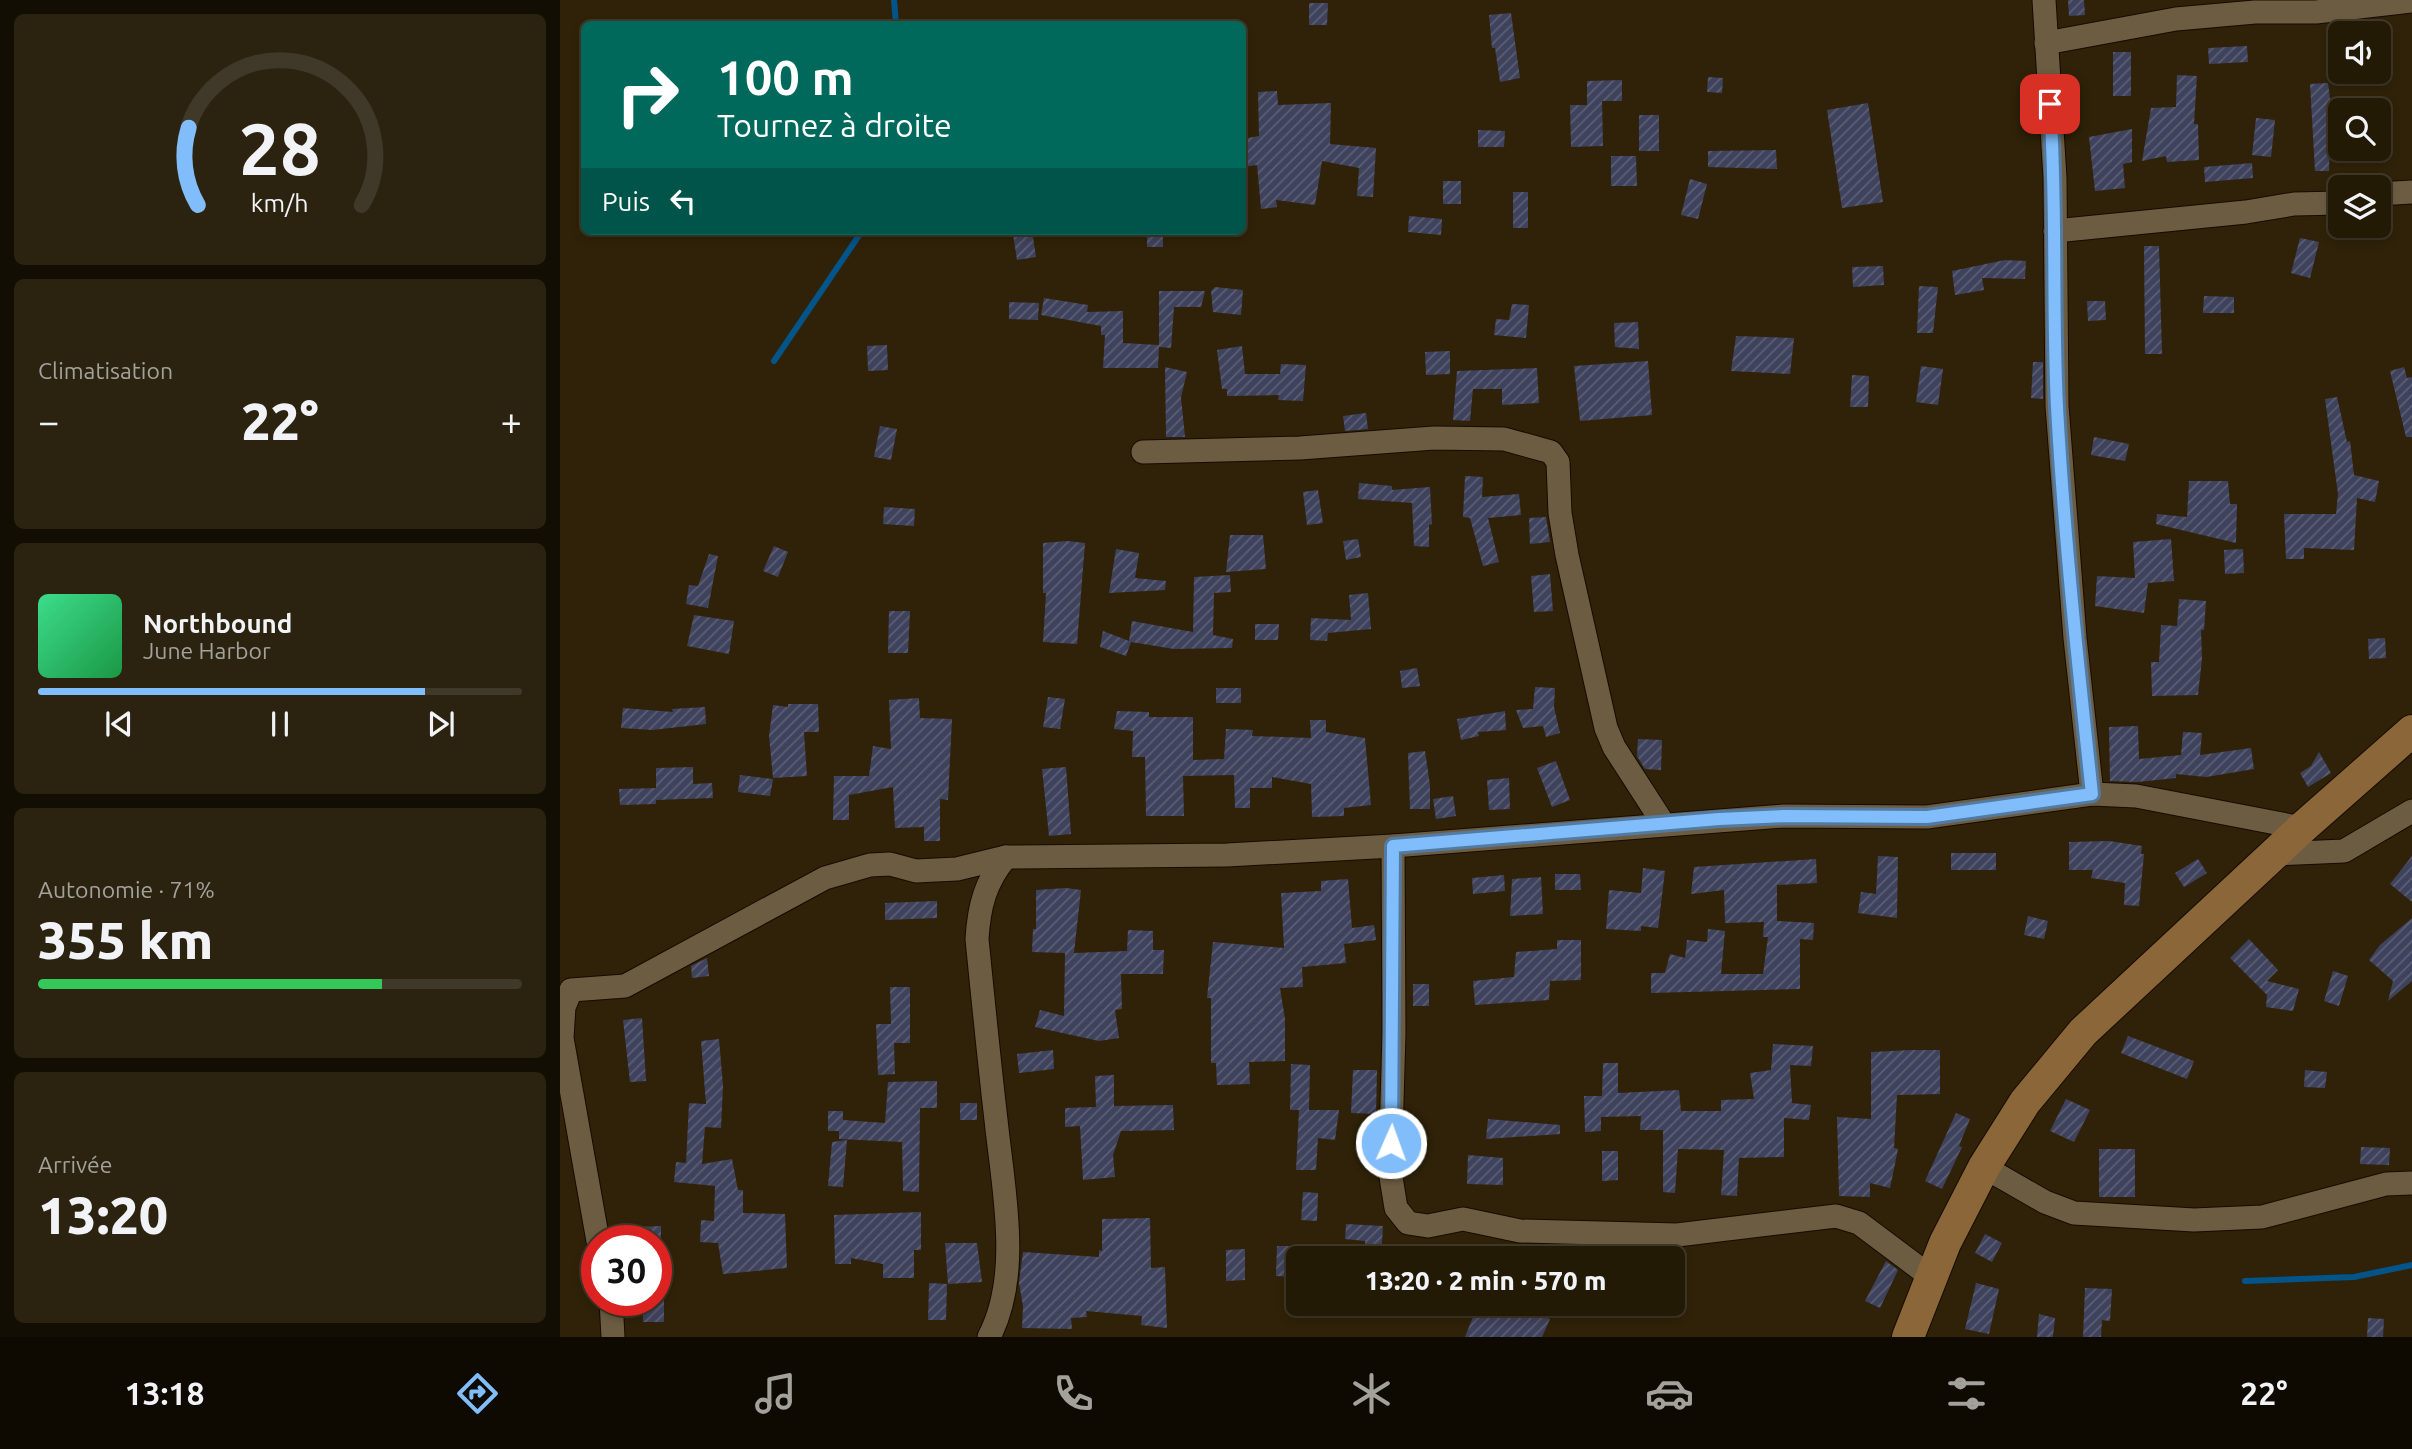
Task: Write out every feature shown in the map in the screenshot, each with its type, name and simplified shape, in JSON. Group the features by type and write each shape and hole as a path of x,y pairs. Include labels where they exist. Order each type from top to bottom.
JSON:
{"street":[{"path":"2044,0 2055,231 2057,405 2075,638 2092,794"},
{"path":"2046,43 2176,19 2255,12 2316,12 2412,1"},
{"path":"2391,193 2412,192"},
{"path":"2055,231 2246,212 2294,204 2328,203"},
{"path":"1143,452 1300,448 1434,438 1504,439 1551,452 1558,463 1563,534 1606,727 1614,747 1663,823"},
{"path":"1908,1337 1931,1277 1984,1167 2025,1102 2083,1032 2302,828 2412,731"},
{"path":"595,1225 562,1038 564,1007 571,990 625,986 825,878 856,868 890,864 916,871 957,869 1006,857 1227,855 1393,846 1663,823 1784,816 1927,817 2092,794 2136,796 2302,828"},
{"path":"2274,854 2344,851 2412,811"},
{"path":"1393,846 1394,1033 1390,1171 1396,1208 1408,1223 1428,1226 1463,1219 1520,1231 1676,1235 1836,1216 1859,1223 1931,1277"},
{"path":"1006,857 979,904 976,939 1006,1191 1005,1292 994,1327 1013,1337"},
{"path":"1984,1167 2045,1202 2074,1213 2194,1220 2262,1217 2386,1184 2412,1184"},
{"path":"612,1316 613,1337"}],"building":[{"path":"2068,0 2084,0 2085,15 2069,16"},
{"path":"1309,3 1328,3 1327,25 1309,25"},
{"path":"1511,13 1520,78 1500,82 1495,48 1492,48 1489,15"},
{"path":"2247,46 2248,62 2209,64 2208,48"},
{"path":"2113,52 2131,52 2131,96 2113,96"},
{"path":"2177,75 2197,76 2194,124 2198,124 2199,160 2167,162 2166,156 2142,161 2151,108 2176,107"},
{"path":"1708,77 1723,78 1722,93 1707,92"},
{"path":"1622,80 1622,101 1602,101 1603,146 1571,147 1570,105 1587,105 1587,81"},
{"path":"2328,83 2329,171 2315,171 2310,84"},
{"path":"1277,91 1278,105 1331,103 1330,144 1376,148 1373,197 1357,196 1359,168 1322,161 1315,205 1276,200 1277,207 1261,209 1257,165 1246,166 1246,138 1259,136 1258,92"},
{"path":"1868,103 1883,202 1842,208 1827,110"},
{"path":"1639,115 1659,115 1659,151 1639,151"},
{"path":"2256,118 2275,120 2271,157 2252,155"},
{"path":"2132,129 2132,162 2123,164 2125,188 2095,191 2089,137"},
{"path":"1478,130 1505,131 1504,147 1478,147"},
{"path":"1776,150 1777,169 1708,167 1708,151"},
{"path":"1611,156 1636,156 1637,186 1611,186"},
{"path":"2252,163 2253,178 2205,182 2204,167"},
{"path":"1690,179 1707,184 1698,219 1681,215"},
{"path":"1443,181 1461,181 1461,204 1443,204"},
{"path":"1513,192 1528,192 1528,228 1513,228"},
{"path":"1409,216 1442,219 1441,235 1408,232"},
{"path":"1013,235 1033,235 1036,257 1017,260"},
{"path":"1147,235 1163,235 1163,247 1147,247"},
{"path":"2300,238 2319,242 2310,278 2291,273"},
{"path":"2144,246 2159,246 2162,354 2145,354"},
{"path":"2005,260 2026,261 2025,279 1982,278 1984,290 1955,295 1952,271"},
{"path":"1883,266 1884,285 1853,287 1852,267"},
{"path":"1919,286 1938,287 1933,333 1917,333"},
{"path":"1215,287 1243,290 1241,315 1213,312 1211,291"},
{"path":"1159,291 1205,291 1201,307 1174,307 1171,348 1159,347 1158,368 1103,368 1105,335 1101,335 1101,326 1041,315 1044,298 1088,305 1087,312 1123,311 1123,343 1159,345"},
{"path":"2204,296 2234,297 2234,313 2203,313"},
{"path":"2087,301 2105,301 2106,320 2088,321"},
{"path":"1009,302 1039,303 1038,320 1009,319"},
{"path":"1512,304 1529,305 1526,338 1494,335 1496,319 1509,320"},
{"path":"1638,322 1639,349 1615,347 1614,323"},
{"path":"1736,336 1794,338 1790,374 1731,371"},
{"path":"887,345 888,370 868,371 867,346"},
{"path":"1242,346 1245,374 1280,374 1281,364 1306,365 1303,401 1278,400 1279,395 1227,396 1227,389 1222,389 1217,350"},
{"path":"1450,351 1450,374 1426,375 1425,352"},
{"path":"1648,361 1652,415 1580,421 1574,366"},
{"path":"2033,362 2043,362 2043,399 2031,398"},
{"path":"1921,366 1943,369 1938,405 1916,402"},
{"path":"1165,367 1187,372 1181,397 1185,437 1166,437"},
{"path":"2404,367 2407,378 2412,377 2412,437 2406,437 2390,371"},
{"path":"1537,368 1539,403 1502,405 1502,389 1473,389 1470,421 1453,420 1457,371"},
{"path":"1852,375 1869,376 1868,407 1850,407"},
{"path":"2337,397 2347,442 2350,441 2354,475 2379,481 2375,502 2357,498 2354,550 2304,548 2304,559 2286,559 2284,514 2336,514 2338,494 2325,399"},
{"path":"1366,413 1368,429 1345,431 1343,416"},
{"path":"880,426 897,429 891,460 874,457"},
{"path":"2094,437 2129,444 2125,461 2091,455"},
{"path":"1465,476 1483,477 1482,497 1519,494 1521,515 1488,518 1499,562 1483,566 1470,518 1463,517"},
{"path":"2189,481 2228,481 2230,504 2237,504 2236,543 2156,524 2157,514 2187,517"},
{"path":"1359,483 1392,486 1392,490 1430,487 1432,524 1429,525 1429,547 1414,546 1412,503 1358,499"},
{"path":"1318,490 1323,523 1307,525 1303,492"},
{"path":"884,507 915,509 914,526 883,524"},
{"path":"1546,517 1550,542 1530,544 1529,518"},
{"path":"1230,535 1263,535 1266,569 1226,572"},
{"path":"1358,539 1361,557 1346,560 1343,541"},
{"path":"2171,539 2174,581 2148,583 2144,613 2095,606 2097,576 2135,578 2133,542"},
{"path":"1043,543 1085,543 1077,644 1043,642 1046,593 1043,593"},
{"path":"774,546 788,552 778,577 763,571"},
{"path":"1116,549 1139,553 1135,578 1166,581 1165,590 1109,593"},
{"path":"2243,549 2244,573 2225,574 2224,550"},
{"path":"709,554 718,556 708,608 686,604 689,585 698,586"},
{"path":"1550,574 1553,611 1534,612 1531,576"},
{"path":"1230,575 1231,592 1214,593 1213,635 1233,639 1232,648 1174,649 1131,642 1126,656 1100,647 1103,631 1129,641 1132,621 1193,632 1194,577"},
{"path":"1368,593 1371,629 1328,633 1327,641 1310,640 1311,618 1351,620 1349,595"},
{"path":"2179,599 2206,601 2204,630 2201,630 2202,659 2198,695 2152,696 2151,662 2159,662 2161,625 2177,626"},
{"path":"889,611 910,611 908,653 888,653"},
{"path":"694,615 734,621 729,654 687,646"},
{"path":"1255,624 1279,624 1278,640 1255,640"},
{"path":"2385,638 2386,658 2369,659 2368,639"},
{"path":"1417,668 1420,686 1402,688 1400,671"},
{"path":"1535,687 1555,688 1554,707 1560,733 1546,737 1543,726 1523,728 1516,710 1533,709"},
{"path":"1216,688 1241,688 1241,703 1216,703"},
{"path":"1048,697 1065,699 1060,729 1043,727"},
{"path":"919,698 920,718 952,719 948,800 940,799 940,841 924,841 924,827 895,828 893,787 849,795 849,820 833,820 834,776 869,776 873,746 891,749 889,700"},
{"path":"788,704 818,704 819,732 804,732 807,776 773,778 769,736 773,705 788,707"},
{"path":"705,707 706,724 652,730 621,728 623,708 673,712 672,709"},
{"path":"1117,711 1149,712 1149,717 1193,717 1193,760 1224,759 1226,729 1253,730 1252,736 1311,738 1310,720 1326,720 1326,732 1365,738 1371,805 1344,808 1344,816 1312,817 1311,784 1272,777 1272,788 1250,788 1250,808 1235,808 1234,775 1183,776 1184,816 1146,816 1145,757 1132,757 1133,731 1114,729"},
{"path":"1505,711 1506,730 1478,732 1479,736 1461,740 1457,719"},
{"path":"2138,726 2139,759 2181,755 2183,732 2202,733 2200,755 2251,748 2254,769 2206,777 2176,774 2176,778 2137,782 2110,781 2109,727"},
{"path":"1638,739 1662,740 1661,770 1645,769 1637,756"},
{"path":"1425,751 1430,809 1410,809 1408,753"},
{"path":"2319,752 2331,773 2308,787 2300,773 2311,766"},
{"path":"1556,761 1570,800 1552,807 1537,768"},
{"path":"693,767 693,784 712,783 713,798 656,800 656,804 620,805 619,789 656,788 656,768"},
{"path":"1066,767 1071,834 1049,836 1042,769"},
{"path":"740,775 773,779 770,796 738,792"},
{"path":"1509,778 1510,809 1489,810 1487,780"},
{"path":"1453,796 1456,816 1436,819 1433,799"},
{"path":"2109,841 2142,846 2141,854 2144,854 2139,906 2124,905 2125,883 2091,878 2093,870 2069,870 2069,842"},
{"path":"1951,853 1996,853 1996,870 1951,870"},
{"path":"1878,856 1898,857 1897,918 1858,913 1861,892 1876,894"},
{"path":"2412,856 2412,902 2390,884"},
{"path":"1816,859 1817,883 1777,885 1777,921 1814,923 1813,940 1800,939 1800,989 1651,993 1651,973 1665,973 1670,954 1685,958 1687,940 1707,942 1708,929 1725,931 1721,974 1763,974 1768,937 1763,937 1764,922 1725,923 1724,890 1691,894 1694,867"},
{"path":"2198,859 2207,873 2184,887 2175,873"},
{"path":"1643,868 1665,871 1658,928 1641,926 1641,931 1606,929 1609,890 1641,893"},
{"path":"1555,874 1580,874 1581,890 1555,890"},
{"path":"1504,875 1505,891 1473,894 1472,878"},
{"path":"1541,877 1543,914 1510,916 1512,879"},
{"path":"1348,879 1352,928 1374,925 1376,940 1344,944 1346,963 1302,967 1303,987 1280,988 1285,1019 1285,1061 1249,1062 1250,1084 1217,1085 1216,1063 1211,1063 1211,998 1207,998 1213,942 1284,948 1281,893 1321,891 1321,881"},
{"path":"1036,890 1081,890 1074,953 1127,951 1128,930 1153,931 1153,950 1164,950 1163,974 1121,974 1122,1009 1115,1010 1119,1038 1099,1041 1035,1027 1040,1010 1064,1016 1065,953 1032,952 1033,929 1036,929"},
{"path":"937,901 937,918 885,920 885,903"},
{"path":"2028,916 2048,921 2044,939 2024,935"},
{"path":"2412,918 2412,981 2388,1001 2393,981 2369,960 2380,945"},
{"path":"2249,939 2278,970 2267,981 2299,989 2293,1011 2266,1007 2267,995 2230,958"},
{"path":"1557,940 1581,940 1581,980 1550,981 1549,1000 1475,1005 1473,981 1514,977 1516,952 1557,949"},
{"path":"707,958 709,976 692,978 691,966"},
{"path":"2333,971 2348,976 2339,1006 2324,1001"},
{"path":"1413,984 1429,984 1429,1006 1413,1006"},
{"path":"890,987 910,987 910,1043 894,1043 895,1074 878,1075 876,1024 891,1024"},
{"path":"642,1018 646,1081 630,1082 623,1020"},
{"path":"2128,1036 2194,1061 2187,1079 2121,1053"},
{"path":"719,1039 723,1086 721,1128 705,1127 702,1164 732,1159 738,1190 743,1190 743,1213 785,1214 787,1268 723,1274 718,1243 700,1242 701,1220 714,1221 715,1186 674,1182 676,1162 686,1163 689,1103 706,1104 701,1041"},
{"path":"1773,1044 1813,1046 1811,1066 1790,1065 1792,1103 1811,1105 1809,1120 1784,1118 1784,1157 1739,1158 1737,1196 1721,1195 1724,1150 1678,1149 1675,1193 1663,1192 1663,1130 1640,1130 1641,1116 1601,1117 1601,1131 1585,1132 1584,1096 1602,1096 1603,1063 1618,1063 1618,1093 1679,1090 1681,1111 1721,1111 1721,1100 1754,1099 1750,1073 1771,1070"},
{"path":"1053,1050 1054,1069 1019,1073 1017,1054"},
{"path":"1940,1050 1940,1094 1897,1095 1894,1148 1898,1149 1890,1188 1870,1183 1870,1197 1839,1196 1837,1117 1871,1119 1871,1052"},
{"path":"1291,1064 1310,1065 1309,1110 1290,1110"},
{"path":"1353,1070 1377,1070 1376,1114 1351,1113"},
{"path":"2305,1070 2327,1072 2325,1088 2304,1087"},
{"path":"1114,1075 1114,1106 1173,1105 1174,1130 1121,1131 1113,1155 1115,1177 1083,1180 1080,1126 1065,1127 1065,1108 1096,1107 1095,1076"},
{"path":"937,1081 937,1108 920,1108 919,1192 903,1191 902,1142 839,1139 839,1131 828,1131 828,1111 843,1111 843,1120 885,1123 888,1082"},
{"path":"2066,1099 2090,1110 2074,1142 2050,1131"},
{"path":"960,1103 977,1103 977,1120 960,1120"},
{"path":"1299,1110 1339,1110 1335,1140 1318,1138 1316,1170 1296,1170"},
{"path":"1956,1113 1970,1119 1959,1146 1962,1147 1942,1189 1925,1181"},
{"path":"1488,1119 1560,1125 1560,1134 1486,1139"},
{"path":"847,1140 843,1187 828,1186 832,1142"},
{"path":"2361,1147 2390,1148 2389,1165 2360,1164"},
{"path":"2099,1149 2135,1149 2135,1197 2099,1197"},
{"path":"1602,1151 1618,1151 1618,1180 1602,1181"},
{"path":"1468,1155 1503,1158 1503,1185 1467,1184"},
{"path":"1303,1192 1318,1193 1317,1221 1301,1220"},
{"path":"921,1212 921,1250 914,1250 914,1278 883,1278 883,1264 851,1258 851,1264 835,1264 834,1215"},
{"path":"1150,1218 1151,1268 1165,1267 1167,1328 1141,1325 1142,1316 1086,1311 1087,1317 1071,1318 1072,1329 1022,1328 1023,1306 1019,1283 1023,1252 1099,1257 1099,1250 1102,1251 1102,1219"},
{"path":"1346,1224 1383,1226 1382,1246 1365,1246 1365,1241 1345,1239"},
{"path":"1985,1234 2002,1243 1992,1262 1975,1253"},
{"path":"945,1243 977,1243 982,1282 948,1284"},
{"path":"1277,1246 1286,1246 1286,1277 1276,1276"},
{"path":"1245,1249 1245,1280 1226,1281 1226,1250"},
{"path":"1886,1261 1898,1270 1880,1308 1865,1301"},
{"path":"929,1283 947,1284 946,1320 928,1320"},
{"path":"1976,1283 1999,1289 1989,1334 1965,1329"},
{"path":"2085,1288 2112,1289 2110,1321 2102,1320 2101,1337 2083,1337"},
{"path":"2039,1314 2055,1318 2053,1337 2037,1337"},
{"path":"643,1316 664,1316 664,1322 643,1322"},
{"path":"1473,1316 1543,1316 1550,1319 1542,1337 1465,1337"},
{"path":"2368,1318 2384,1319 2383,1337 2367,1337"}],"waterway":[{"path":"894,0 896,21"},
{"path":"774,361 859,235"},
{"path":"2245,1281 2354,1277 2412,1265"}],"route":[{"path":"1391,1143 1394,1033 1393,846 1719,819 1784,816 1927,817 1996,805 2092,794 2075,638 2057,405 2055,178 2050,104"}]}
